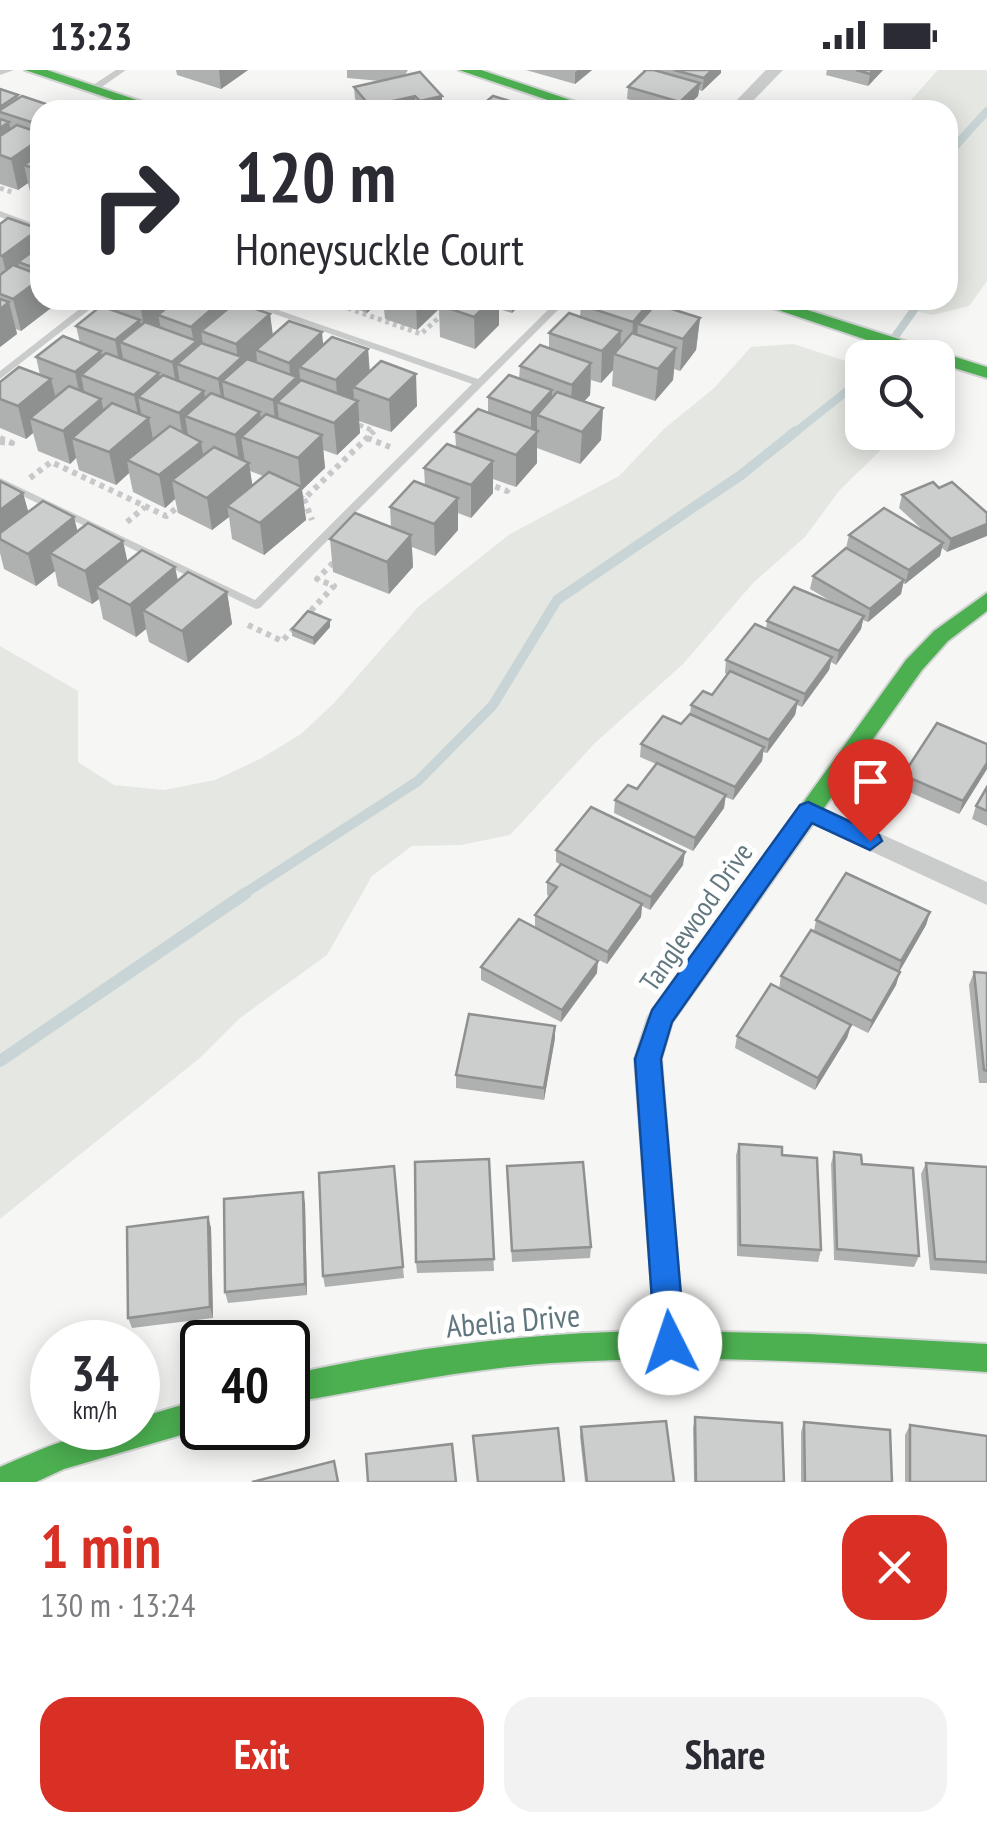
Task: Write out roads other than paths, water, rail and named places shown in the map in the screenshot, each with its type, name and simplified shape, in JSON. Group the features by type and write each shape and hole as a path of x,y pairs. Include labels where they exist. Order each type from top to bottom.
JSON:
{"street":[{"path":"32,70 128,100"},
{"path":"466,70 560,100"},
{"path":"746,100 775,70"},
{"path":"790,310 987,372"},
{"name":"Tanglewood Drive","path":"670,1343 648,1059 661,1018 914,665 941,636 987,600"},
{"path":"808,811 987,894"},
{"name":"Abelia Drive","path":"310,1382 506,1350 670,1343 987,1358"},
{"path":"1,1482 62,1454 180,1420"}],"lane":[{"path":"0,73 10,70"},
{"path":"93,89 122,70"},
{"path":"0,214 30,224"},
{"path":"0,376 83,310"},
{"path":"269,310 479,383"},
{"path":"0,481 256,606 553,310"}],"waterway":[{"path":"958,143 987,111"},
{"path":"893,340 914,310"},
{"path":"793,434 845,393"},
{"path":"242,895 418,781 493,705 557,600 741,475 796,431"},
{"path":"0,1061 246,893"}]}
